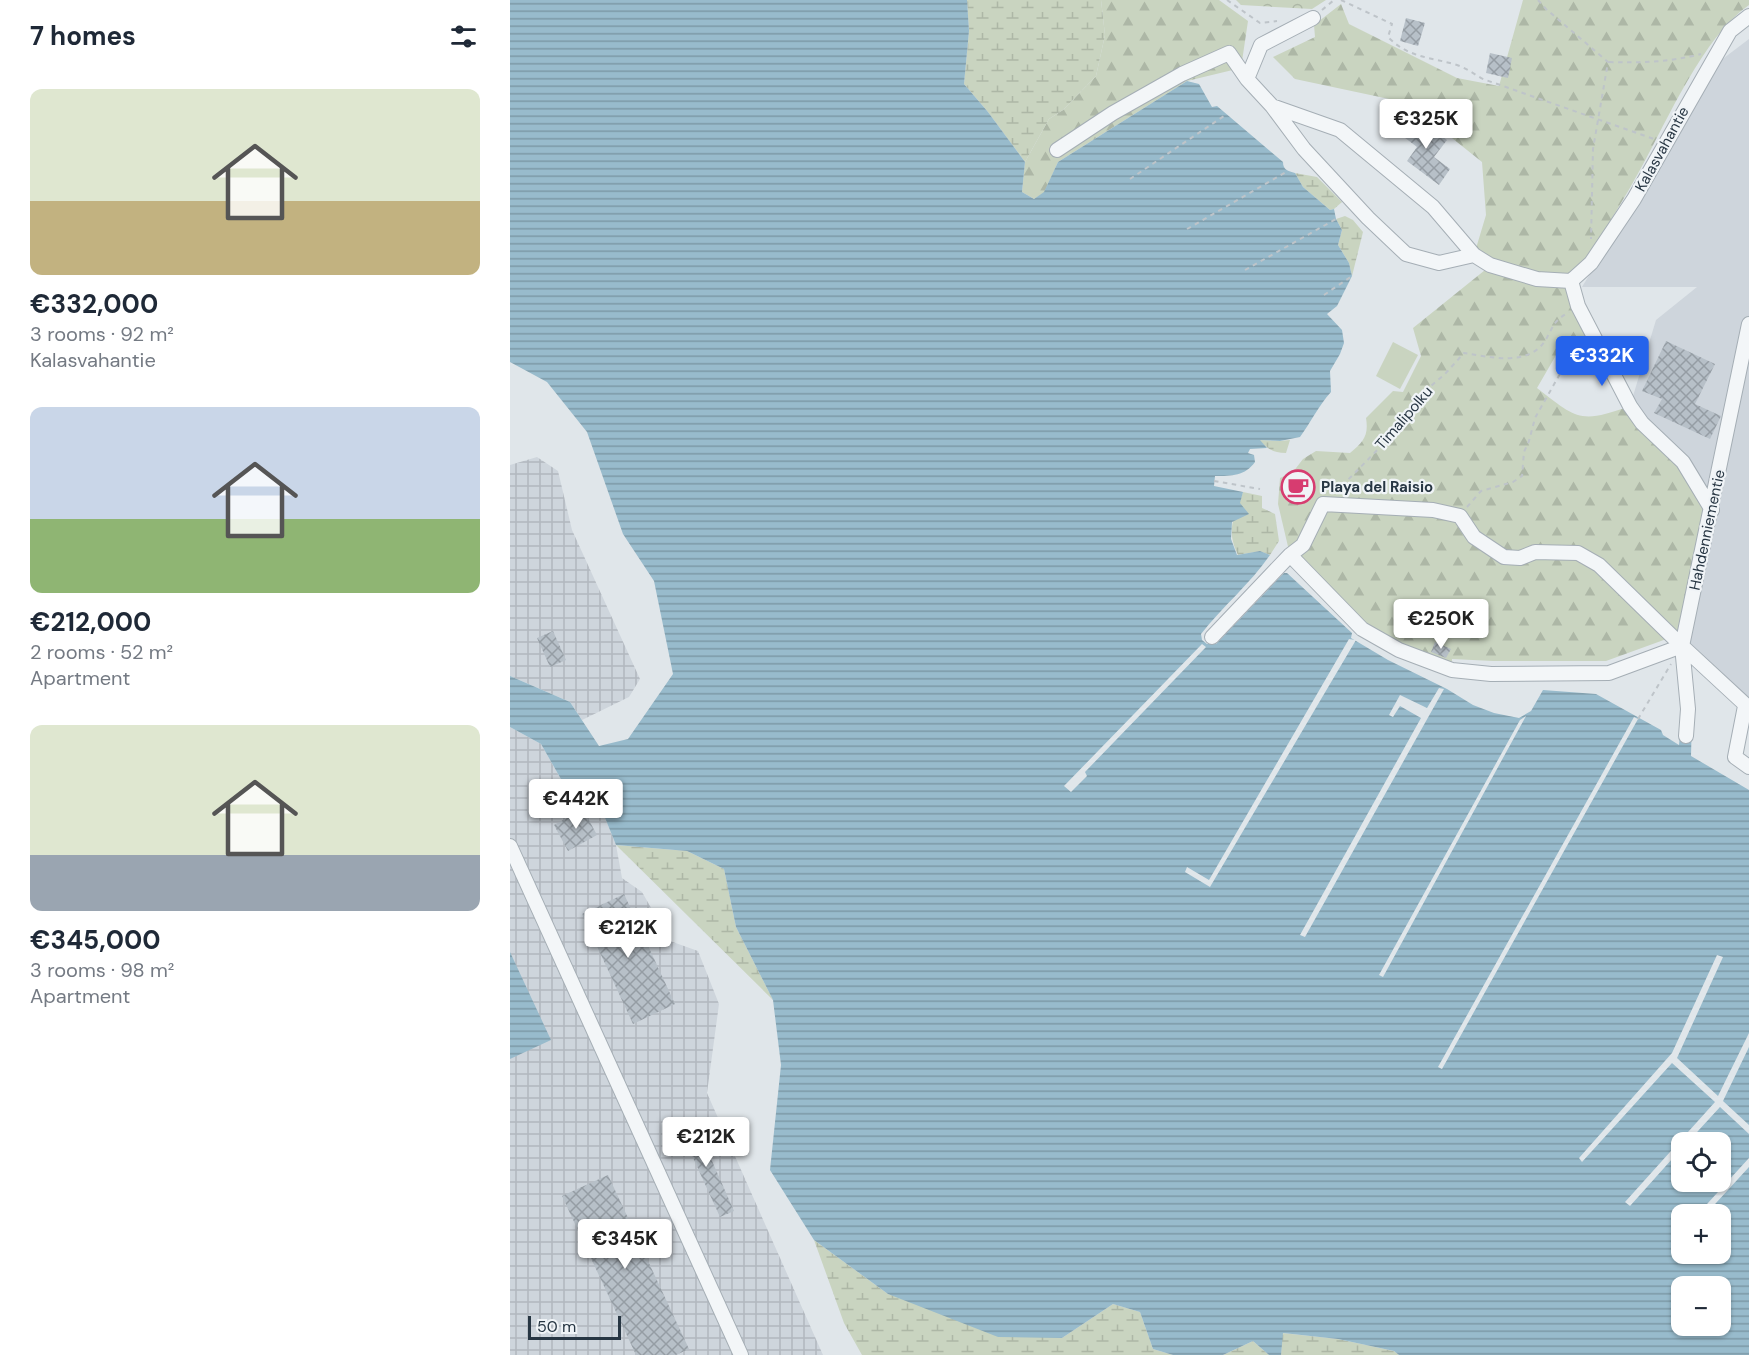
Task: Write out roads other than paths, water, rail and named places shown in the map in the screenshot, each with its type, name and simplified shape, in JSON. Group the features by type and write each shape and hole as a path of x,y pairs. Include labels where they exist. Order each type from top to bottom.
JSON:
{"street":[{"name":"Kalasvahantie","path":"1571,280 1591,263 1634,199 1730,31 1749,16"},
{"path":"1247,79 1261,45 1313,18"},
{"path":"1057,150 1182,74 1229,53 1247,79 1272,106 1312,158 1368,218 1406,254 1439,263 1474,255"},
{"path":"1272,106 1340,130 1433,207 1474,255 1490,266 1537,279 1571,280 1578,306 1630,406 1642,423 1683,462 1712,510"},
{"name":"Hahdenniementie","path":"1686,736 1688,709 1682,646 1749,324"},
{"path":"1212,637 1290,555 1303,545 1323,504 1433,510 1460,516 1474,537 1504,556 1520,558 1535,552 1578,553 1599,565 1747,707 1735,757 1749,767"},
{"path":"1290,555 1362,628 1399,650 1452,670 1491,674 1609,673 1682,646"},
{"path":"510,846 741,1355"}],"water":[{"path":"510,0 967,0 969,31 964,84 1025,162 1022,192 1034,199 1044,192 1058,162 1187,81 1199,84 1212,107 1217,106 1283,162 1286,170 1295,173 1303,187 1330,210 1334,209 1342,230 1338,245 1349,263 1352,276 1337,306 1327,314 1342,330 1344,343 1330,371 1331,392 1300,437 1280,441 1260,440 1267,448 1250,449 1248,453 1254,455 1255,462 1251,467 1242,473 1215,476 1214,486 1243,492 1240,503 1249,514 1232,522 1231,539 1237,555 1260,551 1270,555 1201,634 1202,640 1207,644 1216,644 1284,573 1287,573 1352,633 1351,638 1473,705 1494,713 1519,718 1531,711 1543,690 1596,694 1661,730 1663,735 1679,745 1682,714 1692,715 1691,756 1749,790 1749,1355 1399,1355 1394,1351 1338,1339 1283,1333 1281,1355 1269,1355 1253,1341 1223,1355 1173,1355 1153,1349 1140,1312 1113,1304 1062,1338 998,1337 888,1294 814,1240 770,1170 781,1065 773,1000 736,927 724,869 687,851 616,845 599,803 570,795 541,744 510,727 510,676 570,702 599,746 628,739 673,674 654,581 623,534 587,432 547,382 510,362"},
{"path":"510,952 551,1040 510,1059"}],"place":[{"name":"Playa del Raisio","path":"1298,487"}]}
